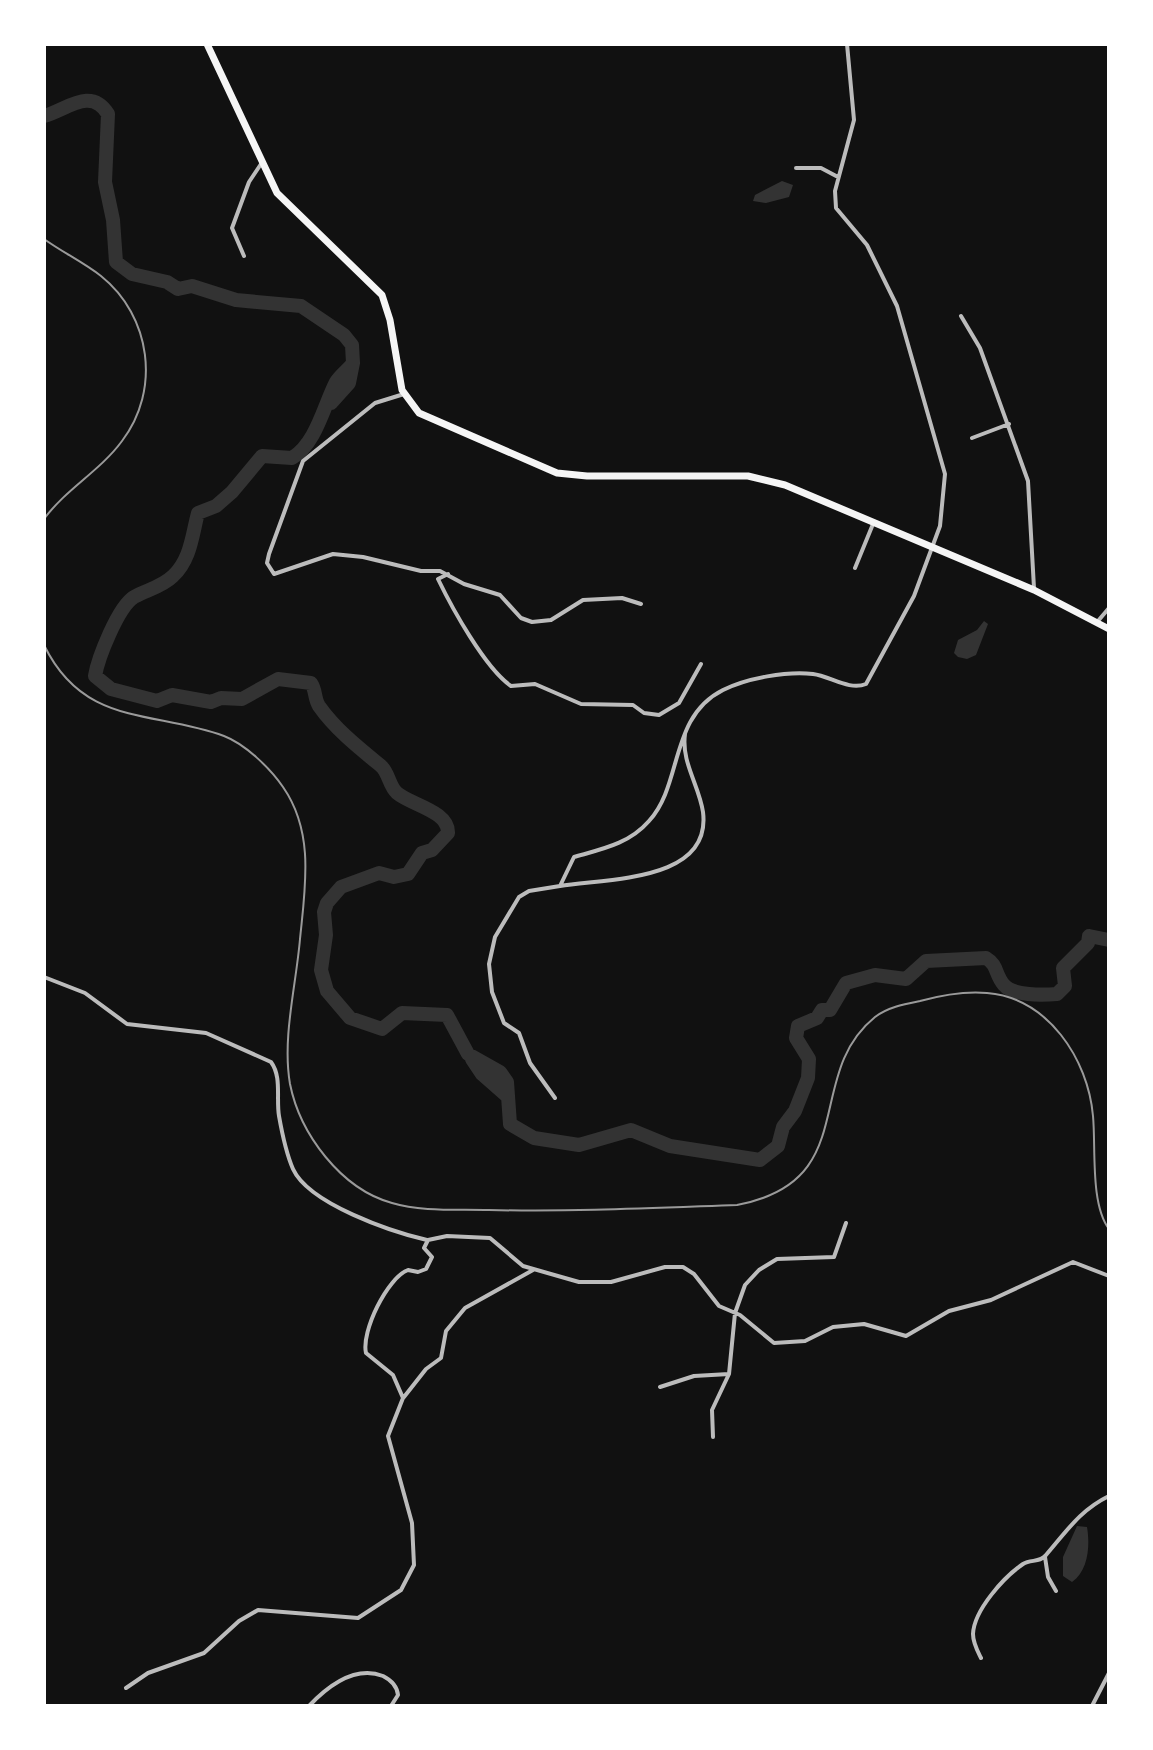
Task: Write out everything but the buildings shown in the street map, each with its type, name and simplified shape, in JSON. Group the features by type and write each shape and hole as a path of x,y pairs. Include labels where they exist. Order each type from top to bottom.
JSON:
{"main road":[{"path":"207,44 224,75 261,164 291,209 382,295 388,306 404,394 412,408 428,418 557,473 596,477 748,476 785,485 1034,590 1109,629"}],"street":[{"path":"560,886 574,857 609,848 648,822 662,799 685,732 706,705 723,690 760,679 806,674 856,686 866,684 907,615 931,548 945,497 943,460 891,293 867,245 836,208 838,177 854,120 848,46"},
{"path":"244,256 232,228 249,182 261,164"},
{"path":"796,168 821,168 838,177"},
{"path":"961,316 980,348 1009,424 1032,500 1034,590"},
{"path":"404,394 375,403 303,461 267,563 269,570 279,574 333,554 448,574 500,595 521,618 532,622 551,620 583,600 622,598 641,604"},
{"path":"972,438 1009,424"},
{"path":"855,568 874,521"},
{"path":"448,574 438,579 444,595 483,657 511,686 535,684 581,704 633,705 644,713 659,715 671,710 684,697 701,664"},
{"path":"1098,621 1109,608"},
{"path":"555,1098 530,1063 519,1033 504,1023 492,992 489,964 495,937 519,897 529,891 644,876 679,861 691,851 700,835 703,812 685,755 685,732"},
{"path":"44,977 85,993 127,1024 206,1033 271,1062 277,1073 281,1126 298,1176 328,1200 362,1220 428,1240 447,1236 490,1238 533,1270 596,1283 683,1267 694,1274 719,1306 735,1313 769,1341 782,1344 805,1341 833,1327 873,1324 906,1336 949,1311 991,1300 1066,1264 1079,1263 1109,1276"},
{"path":"713,1437 712,1410 729,1374 740,1294 752,1277 777,1259 834,1257 846,1223"},
{"path":"403,1398 388,1370 366,1353 365,1340 377,1306 399,1275 408,1270 422,1272 426,1269 432,1254 424,1248 428,1240"},
{"path":"126,1688 148,1673 204,1653 239,1621 258,1610 358,1618 401,1590 414,1565 412,1523 388,1436 403,1398 426,1369 441,1358 446,1331 465,1308 533,1270"},
{"path":"660,1387 694,1376 729,1374"},
{"path":"981,1658 973,1639 983,1608 1018,1569 1028,1561 1045,1557 1077,1516 1109,1496"},
{"path":"1045,1557 1048,1577 1056,1591"},
{"path":"1092,1706 1109,1673"},
{"path":"309,1706 335,1683 362,1674 380,1675 394,1685 398,1695 391,1706"}],"shaded area":[{"path":"782,181 793,185 789,197 766,203 753,201 755,195"},
{"path":"984,621 988,624 976,655 967,659 958,657 954,653 958,640 977,630"},
{"path":"1077,1526 1087,1527 1088,1549 1082,1571 1072,1582 1063,1576 1063,1557"}],"waterway":[{"path":"44,116 86,101 101,106 108,114 105,182 113,220 116,262 132,274 167,282 178,289 192,286 236,300 301,306 344,335 352,345 353,363 336,382 307,443 292,458 262,456 232,492 216,506 198,513 184,562 169,580 128,603 110,634 95,676 111,689 157,701 172,695 211,702 221,698 242,699 278,679 311,683 317,703 325,714 384,769 397,793 436,814 447,825 448,833 432,850 422,853 408,874 394,877 379,873 341,887 327,903 321,970 327,991 350,1018 382,1029 402,1013 447,1015 468,1054 500,1072 507,1082 510,1124 534,1138 579,1145 631,1130 670,1146 760,1160 778,1146 783,1127 795,1111 808,1078 809,1059 796,1038 798,1026 817,1018 822,1010 830,1010 846,983 875,975 906,979 926,961 986,958 1008,989 1029,994 1057,994 1065,986 1063,968 1088,943 1089,936 1109,940"},
{"path":"331,403 349,383 353,363"},
{"path":"472,1059 482,1074 507,1096"}],"railway":[{"path":"44,239 101,276 118,292 140,332 146,377 134,421 122,441 44,519"},
{"path":"44,645 60,671 79,690 100,703 122,712 224,736 256,757 283,787 300,823 305,861 304,900 289,1030 290,1084 295,1103 313,1140 340,1172 373,1196 404,1206 428,1209 551,1210 737,1205 776,1192 801,1174 817,1151 840,1068 853,1041 875,1017 903,1005 945,995 987,993 1009,997 1029,1006 1061,1035 1073,1053 1090,1095 1096,1190 1109,1229"}]}
